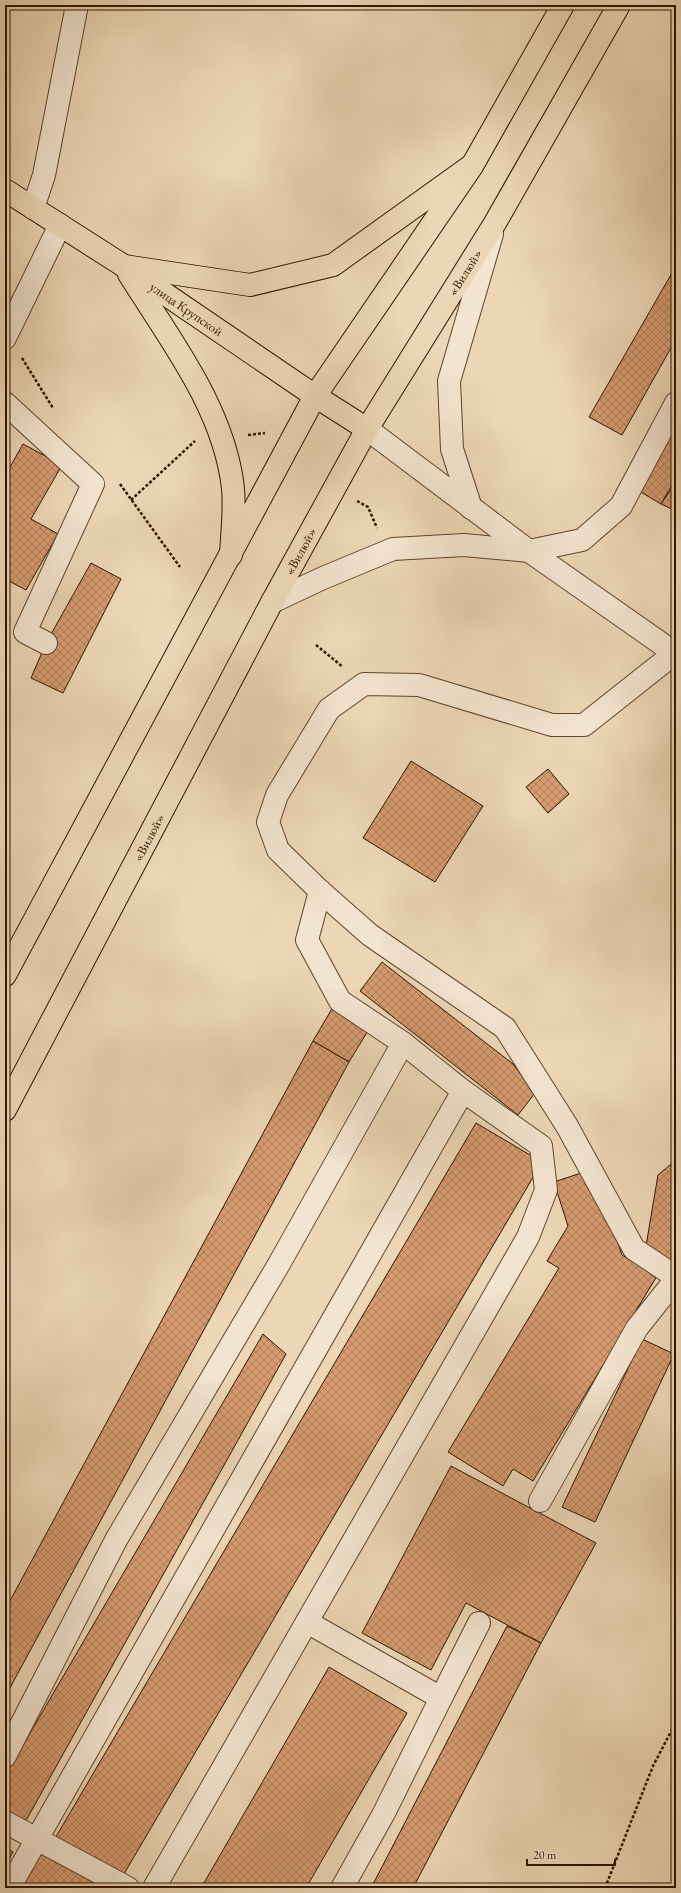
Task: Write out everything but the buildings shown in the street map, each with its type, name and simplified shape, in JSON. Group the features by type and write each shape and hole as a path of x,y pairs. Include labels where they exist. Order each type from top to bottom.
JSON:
{"main road":[{"path":"5,975 316,396 472,166 563,5"},
{"name":"«Вилюй»","path":"5,1110 272,602 367,429 495,223 619,5"},
{"path":"124,266 250,284 333,265 472,166"},
{"name":"улица Крупской","path":"5,190 124,266 367,429"},
{"path":"124,266 195,379 222,438 233,489 231,555"}],"street":[{"path":"33,208 44,175 77,5"},
{"path":"471,508 452,449 449,381 495,223"},
{"path":"5,338 60,226"},
{"path":"5,403 94,484 25,632 46,643"},
{"path":"272,602 322,578 393,549 464,546 529,551 582,540 621,506 676,404"},
{"path":"367,429 529,551 676,653 584,725 552,725 419,685 364,684 329,709 277,795 268,822 278,850 320,891 370,935 505,1028 567,1126 634,1250 676,1278 637,1328 540,1501"},
{"path":"154,1888 528,1237 546,1190 541,1146 464,1091 403,1043 340,1001 307,940 320,891"},
{"path":"5,1756 116,1540 279,1264 403,1043"},
{"path":"9,1888 306,1365 464,1091"},
{"path":"307,1622 441,1698"},
{"path":"342,1888 384,1813 479,1623"},
{"path":"5,1822 128,1888"}],"path":[{"path":"316,645 364,684"},
{"path":"605,1888 653,1766 676,1722"}]}
